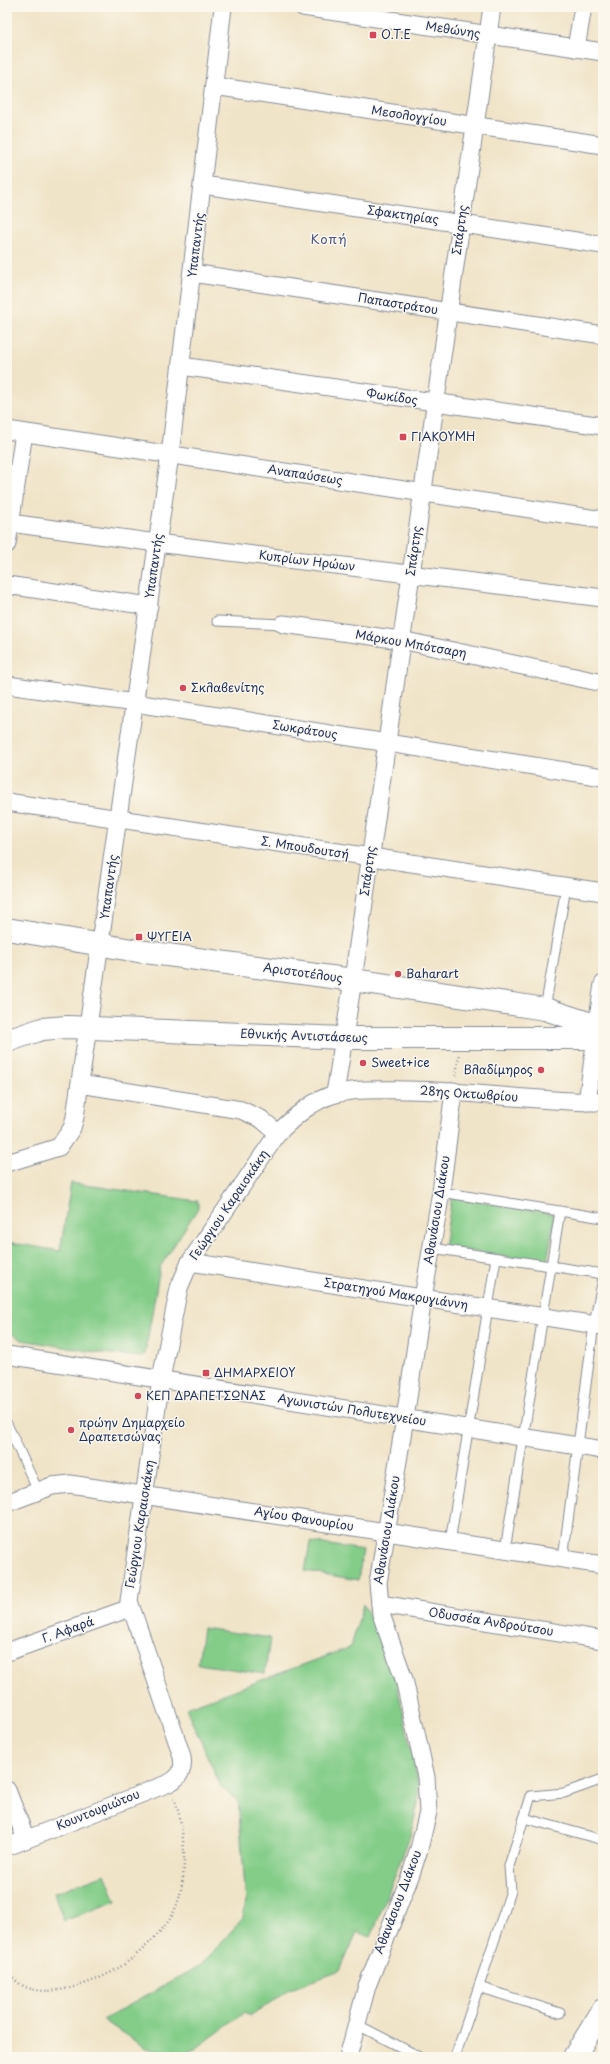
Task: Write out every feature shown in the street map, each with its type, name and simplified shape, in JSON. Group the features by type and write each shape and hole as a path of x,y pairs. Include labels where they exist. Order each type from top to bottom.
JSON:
{"street":[{"name":"Υπαπαντής","path":"7,1163 60,1147 73,1124 101,945 170,455 223,7"},
{"name":"Μεθώνης","path":"303,7 603,52"},
{"name":"Σπάρτης","path":"335,1094 353,980 492,7"},
{"path":"576,48 583,7"},
{"name":"Μεσολογγίου","path":"214,86 603,146"},
{"name":"Σφακτηρίας","path":"203,185 603,245"},
{"name":"Παπαστράτου","path":"192,272 603,335"},
{"name":"Φωκίδος","path":"181,366 435,404 603,426"},
{"name":"Αναπαύσεως","path":"7,430 603,520"},
{"path":"7,544 24,433"},
{"name":"Κυπρίων Ηρώων","path":"10,523 157,543 603,598"},
{"path":"7,585 149,606"},
{"name":"Μάρκου Μπότσαρη","path":"283,624 401,640 603,683"},
{"name":"Σωκράτους","path":"7,686 135,703 603,777"},
{"name":"Σ. Μπουδουτσή","path":"7,802 603,892"},
{"name":"Αριστοτέλους","path":"7,929 101,945 353,980 545,1009 598,1034"},
{"path":"595,1102 598,1034 603,984"},
{"name":"Εθνικής Αντιστάσεως","path":"7,1042 42,1028 88,1028 344,1038 598,1034"},
{"path":"80,1084 241,1110 261,1119 278,1133"},
{"name":"28ης Οκτωβρίου","path":"335,1094 379,1090 454,1091 522,1098 595,1102"},
{"name":"Αθανάσιου Διάκου","path":"348,2057 356,2024 380,1949 419,1850 428,1812 426,1776 407,1690 383,1618 378,1583 441,1192 454,1091"},
{"name":"Γεώργιου Καραισκάκη","path":"183,1766 181,1753 130,1608 129,1595 161,1379 179,1288 190,1262 278,1133 302,1111 335,1094"},
{"name":"Στρατηγού Μακρυγιάννη","path":"190,1262 598,1325"},
{"name":"Αγωνιστών Πολυτεχνείου","path":"7,1355 603,1450"},
{"name":"Αγίου Φανουρίου","path":"7,1504 52,1486 70,1484 603,1565"},
{"name":"Οδυσσέα Ανδρούτσου","path":"380,1604 603,1640"},
{"name":"Γ. Αφαρά","path":"7,1652 130,1608"},
{"name":"Κουντουριώτου","path":"7,1846 168,1783 178,1776 183,1766"},
{"path":"7,1790 26,1839"},
{"path":"574,2057 603,2010"},
{"path":"588,2057 603,2033"}],"lane":[{"name":"Μάρκου Μπότσαρη","path":"217,621 283,624"},
{"path":"545,1009 566,887"},
{"path":"441,1192 603,1218"},
{"path":"505,1550 560,1211"},
{"path":"432,1248 603,1274"},
{"path":"450,1542 496,1258"},
{"path":"563,1559 578,1446 598,1325 603,1278"},
{"path":"7,1424 38,1491"},
{"path":"455,2057 511,1891 509,1866 530,1796 564,1793 603,1779"},
{"path":"524,1818 603,1840"},
{"path":"479,1987 560,2013"},
{"path":"356,2024 420,2057"}],"path":[{"path":"454,1091 462,1037"},
{"path":"7,1963 14,1979 27,1988 48,1991 85,1985 121,1967 148,1943 170,1918 183,1877 185,1853 176,1802 168,1783"}],"green space":[{"path":"71,1183 198,1201 198,1208 160,1267 145,1354 141,1357 100,1353 22,1340 10,1333 7,1325 7,1242 60,1251"},
{"path":"452,1197 555,1214 547,1263 444,1247"},
{"path":"310,1542 363,1550 358,1580 305,1571"},
{"path":"363,1604 379,1633 396,1680 418,1781 418,1804 410,1836 371,1937 357,1932 340,1971 288,1990 250,2017 244,2013 197,2048 176,2057 144,2047 103,2020 201,1965 243,1918 246,1901 238,1800 221,1787 186,1708 351,1647"},
{"path":"203,1628 270,1638 265,1674 198,1664"},
{"path":"105,1874 116,1901 64,1921 54,1893"}],"place":[{"name":"Ο.Τ.Ε","path":"373,35"},
{"name":"ΓΙΑΚΟΥΜΗ","path":"403,437"},
{"name":"Σκλαβενίτης","path":"183,688"},
{"name":"ΨΥΓΕΙΑ","path":"139,937"},
{"name":"Baharart","path":"398,974"},
{"name":"Sweet+ice","path":"363,1063"},
{"name":"Βλαδίμηρος","path":"541,1070"},
{"name":"ΔΗΜΑΡΧΕΙΟΥ","path":"206,1373"},
{"name":"ΚΕΠ ΔΡΑΠΕΤΣΩΝΑΣ","path":"138,1396"},
{"name":"πρώην Δημαρχείο Δραπετσώνας","path":"71,1430"}],"district":[{"name":"Κοπή","path":"329,239"}]}
